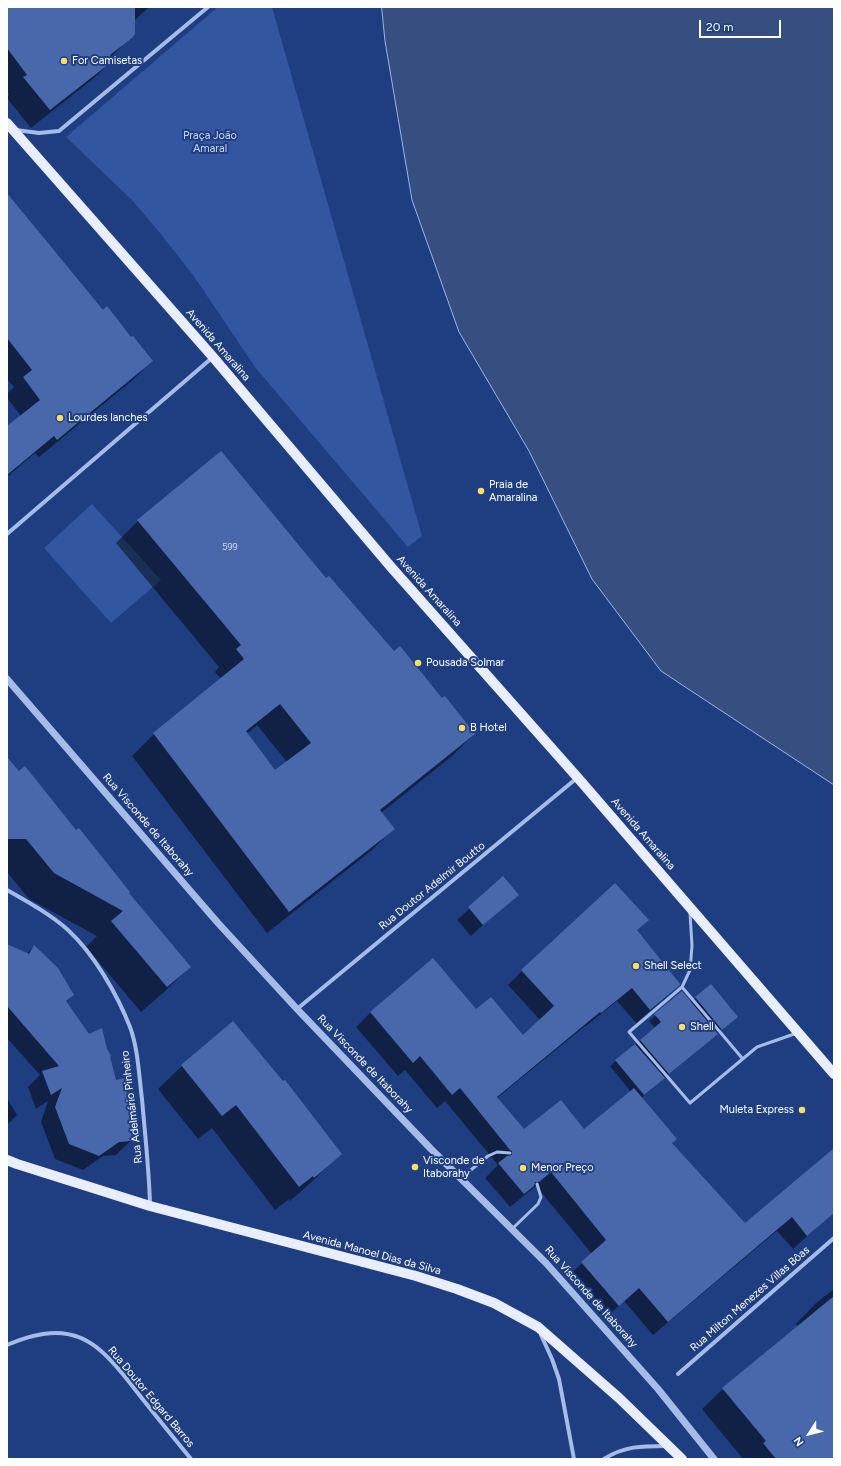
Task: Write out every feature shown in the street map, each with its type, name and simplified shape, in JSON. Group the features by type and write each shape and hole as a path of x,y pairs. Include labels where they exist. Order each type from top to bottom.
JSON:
{"main road":[{"name":"Avenida Amaralina","path":"10,127 213,357 391,567 578,778 834,1074"},
{"name":"Avenida Manoel Dias da Silva","path":"7,1160 150,1206 416,1276 494,1303 538,1327 619,1398 682,1459"}],"street":[{"path":"10,127 39,133 59,131 208,7"},
{"path":"7,534 213,357"},
{"name":"Rua Visconde de Itaborahy","path":"7,679 218,923 297,1009 431,1148 546,1263 658,1390 714,1459"},
{"name":"Rua Doutor Adelmir Boutto","path":"297,1009 578,778"},
{"name":"Rua Adelmário Pinheiro","path":"7,890 34,904 68,930 92,958 114,992 130,1028 138,1064 149,1170 150,1206"},
{"name":"Rua Milton Menezes Villas Bôas","path":"678,1374 834,1238"},
{"path":"538,1327 559,1379 574,1459"},
{"name":"Rua Doutor Edgard Barros","path":"7,1345 32,1336 51,1332 70,1335 86,1340 101,1351 116,1366 191,1459"},
{"path":"604,1459 614,1452 630,1447 670,1446"}],"lane":[{"path":"690,907 692,946 690,970 682,988 629,1032 634,1038 690,1102 757,1046 798,1033"},
{"path":"682,988 742,1058"},
{"path":"461,1178 488,1156 497,1152 510,1153"},
{"path":"512,1229 538,1204 541,1197 537,1184"}],"green space":[{"name":"Praça João Amaral","path":"218,7 272,7 422,536 408,547 255,367 193,275 160,233 132,200 66,137"},
{"path":"92,504 161,580 111,623 44,548"}],"shaded area":[{"path":"382,7 834,7 834,785 661,671 592,579 529,451 459,332 412,200 385,41"}],"building":[{"path":"7,7 135,7 135,34 110,55 114,60 50,110 23,77 27,75 7,48"},
{"path":"7,193 103,310 107,306 131,337 133,336 153,361 57,440 54,436 7,475 7,426 40,400 23,377 32,370 7,338"},
{"path":"221,451 326,578 329,576 394,651 400,646 442,698 445,696 475,734 380,810 395,829 289,912 153,733 244,659 236,649 241,645 137,520","holes":["280,704 311,743 275,770 246,731"]},
{"path":"7,757 19,771 25,766 76,830 79,828 130,892 129,893 191,967 167,987 111,921 123,911 54,873 26,839 7,839"},
{"path":"503,876 519,895 483,925 468,907"},
{"path":"615,883 649,920 637,930 680,985 650,1010 632,988 601,1013 600,1012 497,1097 524,1129 561,1100 584,1129 634,1088 677,1139 672,1143 745,1223 834,1148 834,1213 807,1236 792,1217 668,1322 639,1288 619,1306 581,1262 606,1240 551,1172 539,1182 535,1182 534,1186 524,1194 498,1163 507,1156 512,1155 512,1151 460,1088 452,1095 420,1056 413,1063 370,1012 433,958 476,1009 491,997 523,1035 554,1006 521,970"},
{"path":"7,944 29,954 34,945 58,968 74,995 66,1001 89,1034 102,1028 107,1049 111,1056 116,1080 125,1078 132,1141 119,1142 99,1156 69,1144 55,1107 62,1088 51,1095 42,1071 59,1066 7,1006"},
{"path":"711,984 738,1017 722,1030 695,997"},
{"path":"682,991 718,1034 669,1074 640,1040 661,1022 654,1014"},
{"path":"233,1021 283,1081 285,1080 342,1154 314,1178 313,1176 299,1187 236,1105 222,1116 181,1065"},
{"path":"635,1044 665,1078 644,1095 615,1060"},
{"path":"834,1296 834,1459 776,1459 763,1443 766,1441 722,1388"}],"place":[{"name":"For Camisetas","path":"64,61"},
{"name":"Lourdes lanches","path":"60,418"},
{"name":"Praia de Amaralina","path":"481,491"},
{"name":"Pousada Solmar","path":"418,663"},
{"name":"B Hotel","path":"462,728"},
{"name":"Shell Select","path":"636,966"},
{"name":"Shell","path":"682,1027"},
{"name":"Muleta Express","path":"802,1110"},
{"name":"Visconde de Itaborahy","path":"415,1167"},
{"name":"Menor Preço","path":"523,1168"}]}
